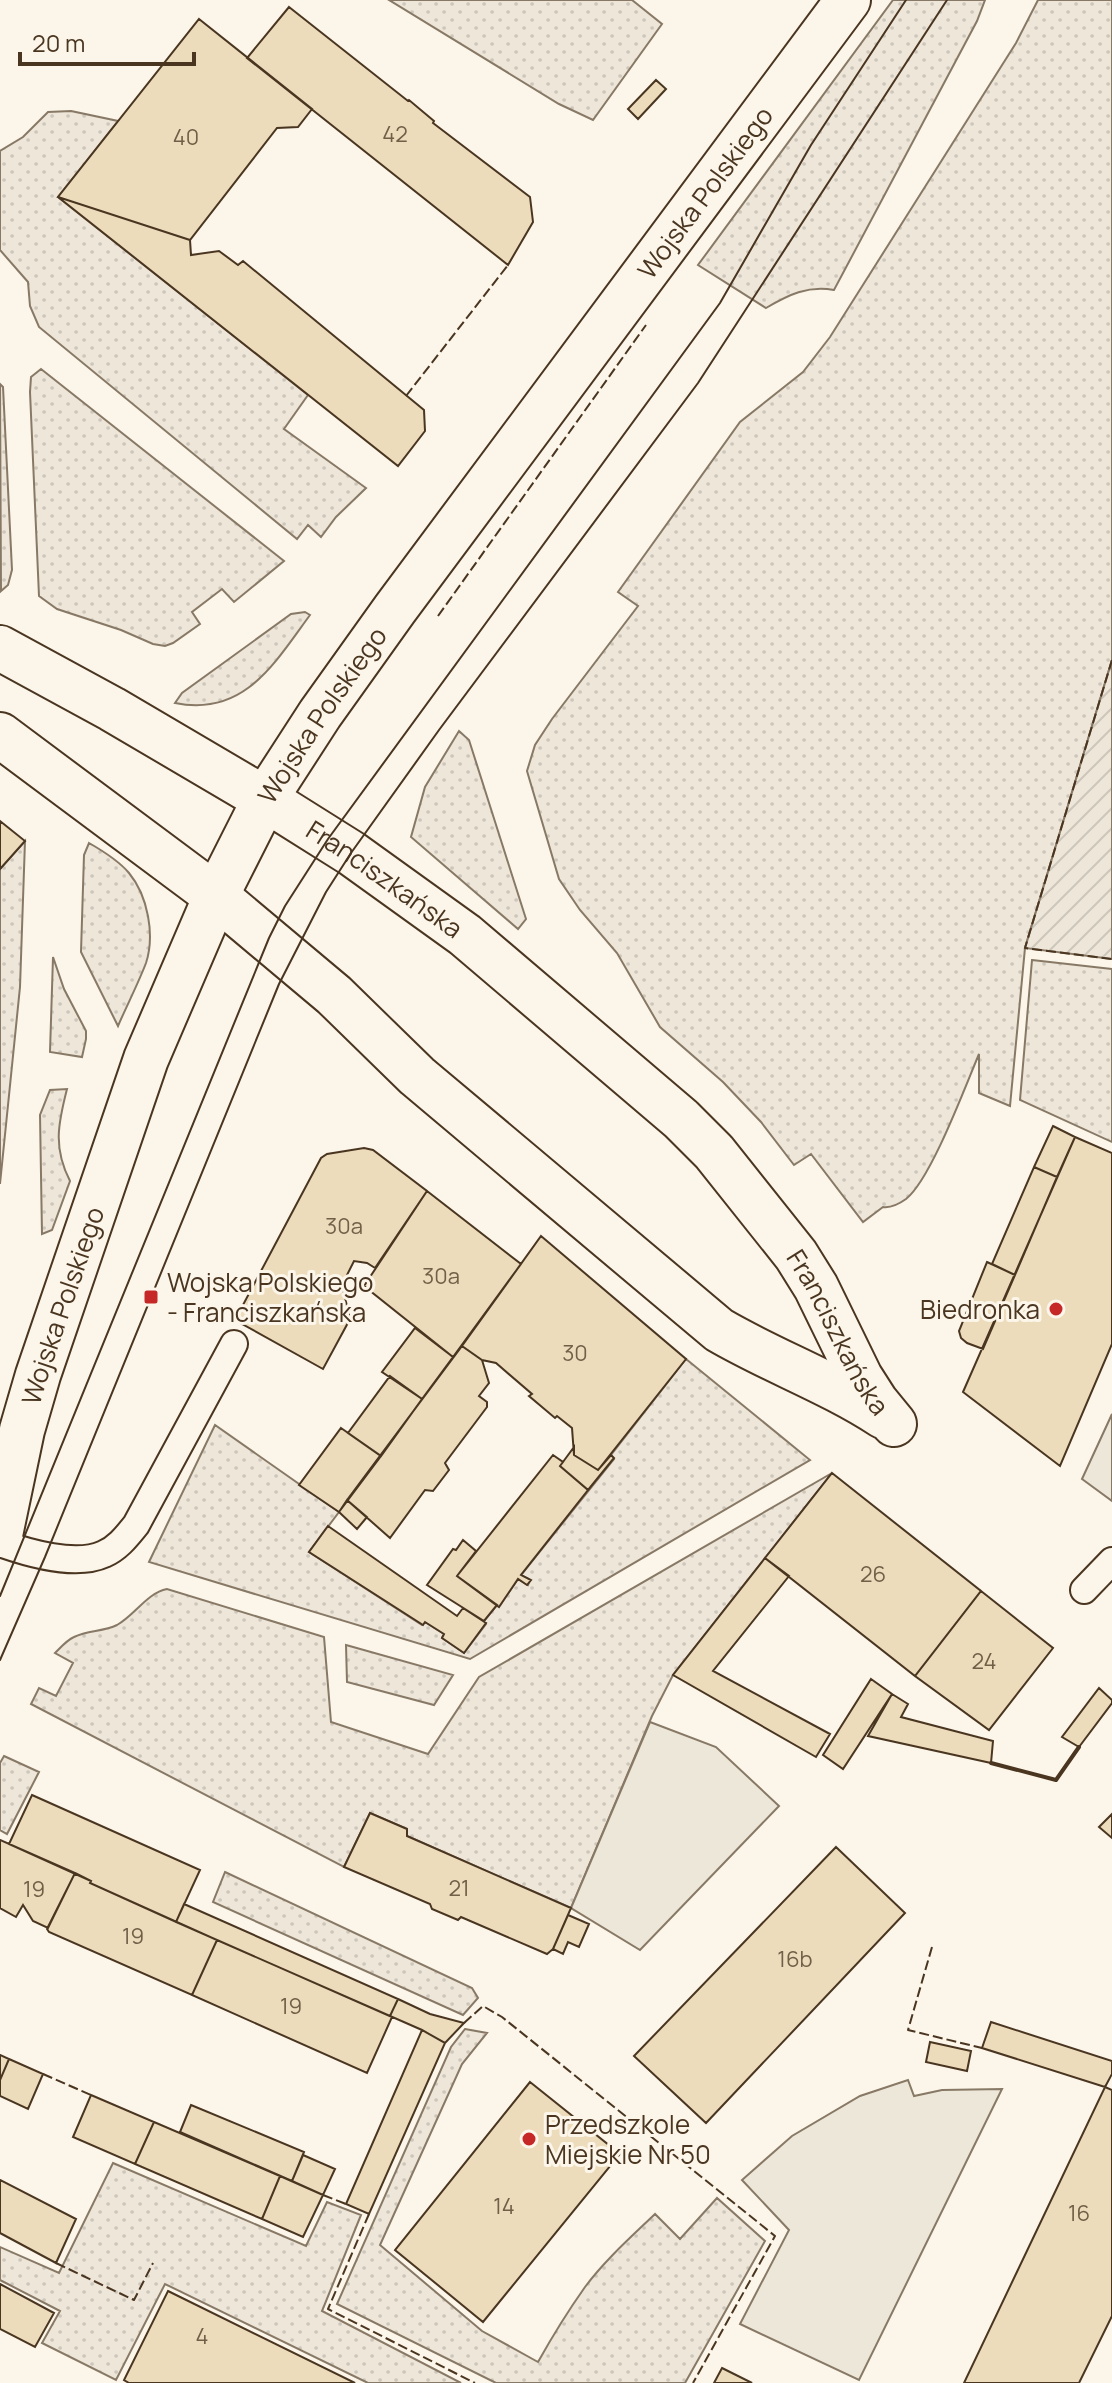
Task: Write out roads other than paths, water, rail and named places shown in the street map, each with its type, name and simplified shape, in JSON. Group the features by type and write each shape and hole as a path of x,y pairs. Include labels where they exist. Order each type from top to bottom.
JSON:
{"main road":[{"name":"Wojska Polskiego","path":"0,1535 22,1430 38,1375 146,1059 216,896 265,799 320,714 395,609 848,0"},
{"name":"Franciszkańska","path":"0,648 112,709 351,853 465,935 681,1119 714,1152 796,1255 816,1287 860,1377 894,1424 829,1385 719,1330 417,1076 334,995 216,896 0,735"}],"lane":[{"path":"0,1543 45,1557 65,1558 103,1555 123,1542 136,1525 234,1344"},
{"path":"1084,1590 1112,1561"}],"tram line":[{"path":"0,1596 269,938 285,906 328,839 720,303 811,145 906,0"},
{"path":"0,1660 279,984 326,892 439,730 698,383 947,0"}],"place":[{"name":"Wojska Polskiego - Franciszkańska","path":"151,1297"},
{"name":"Biedronka","path":"1056,1309"},
{"name":"Przedszkole Miejskie Nr 50","path":"529,2139"}]}
